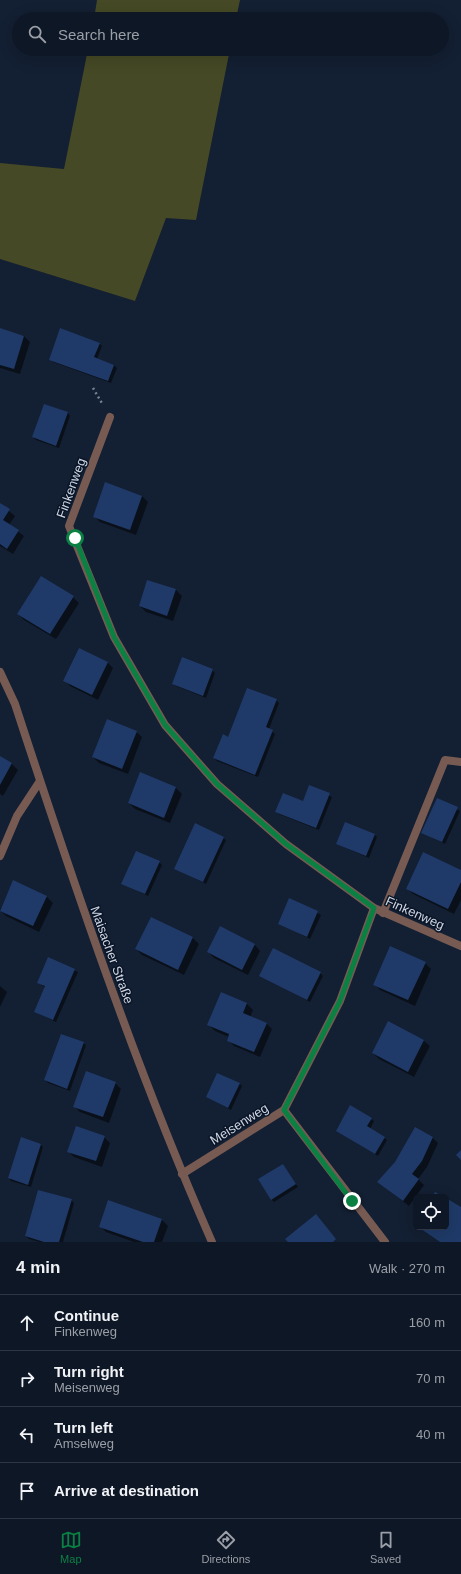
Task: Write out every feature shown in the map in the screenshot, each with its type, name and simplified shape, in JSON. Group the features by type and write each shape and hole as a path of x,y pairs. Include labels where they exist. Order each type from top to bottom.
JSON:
{"street":[{"name":"Finkenweg","path":"110,417 70,526 114,637 165,725 217,784 286,844 374,908 461,946"},
{"name":"Maisacher Straße","path":"0,672 15,704 110,984 182,1174 212,1242"},
{"path":"383,913 444,760 461,762"},
{"path":"0,856 17,816 40,781"},
{"name":"Meisenweg","path":"182,1174 284,1110 340,1001 374,908"},
{"path":"284,1110 385,1242"}],"path":[{"path":"93,388 110,417"}],"green space":[{"path":"97,0 240,0 237,12 95,12"},
{"path":"87,56 229,56 196,220 166,218 135,301 0,259 0,163 64,169"}],"building":[{"path":"0,328 24,336 14,369 0,365"},
{"path":"60,328 100,343 94,357 114,365 108,381 49,360"},
{"path":"44,404 68,412 56,446 32,437"},
{"path":"105,482 142,496 130,530 93,517"},
{"path":"0,503 10,509 3,520 19,530 7,549 0,544"},
{"path":"41,576 74,596 50,634 17,614"},
{"path":"147,580 176,589 167,616 139,606"},
{"path":"79,648 108,662 92,695 63,681"},
{"path":"182,657 213,669 203,696 172,684"},
{"path":"247,688 277,699 266,727 273,730 255,775 213,758 223,734 228,737"},
{"path":"107,719 137,731 122,769 92,757"},
{"path":"0,756 12,763 0,785"},
{"path":"140,772 176,787 164,818 128,803"},
{"path":"309,785 330,793 316,828 275,812 283,793 303,801"},
{"path":"437,798 458,807 442,842 421,833"},
{"path":"345,822 375,834 366,856 336,844"},
{"path":"195,823 224,837 203,882 174,869"},
{"path":"136,851 160,861 145,894 121,884"},
{"path":"423,852 461,870 461,882 448,909 406,889"},
{"path":"13,880 47,896 33,926 0,911"},
{"path":"289,898 318,911 307,937 278,924"},
{"path":"151,917 193,937 178,970 135,949"},
{"path":"220,926 255,944 242,970 207,952"},
{"path":"390,946 426,962 408,1000 373,985"},
{"path":"273,948 321,972 307,1000 259,976"},
{"path":"48,957 75,969 53,1020 34,1012 45,986 37,983"},
{"path":"221,992 247,1003 243,1013 267,1023 254,1052 227,1041 229,1034 207,1025"},
{"path":"388,1021 424,1040 408,1072 372,1053"},
{"path":"61,1034 84,1042 67,1089 44,1080"},
{"path":"86,1071 116,1082 103,1117 73,1107"},
{"path":"217,1073 240,1083 228,1108 206,1097"},
{"path":"350,1105 372,1118 367,1126 385,1137 375,1154 336,1131"},
{"path":"76,1126 105,1136 96,1161 67,1152"},
{"path":"415,1127 433,1137 422,1161 412,1174 419,1179 403,1201 377,1182 395,1162"},
{"path":"21,1137 41,1144 28,1185 8,1178"},
{"path":"461,1150 461,1160 456,1155"},
{"path":"283,1164 296,1184 271,1200 258,1179"},
{"path":"38,1190 72,1199 59,1242 44,1242 25,1236"},
{"path":"108,1200 162,1219 154,1242 143,1242 99,1227"},
{"path":"449,1200 461,1207 461,1242 440,1242 422,1230 449,1230"},
{"path":"316,1214 336,1239 333,1242 288,1242 285,1239"}],"route":[{"path":"75,538 114,637 165,725 217,784 286,844 374,908 340,1001 284,1110 352,1201"}]}
